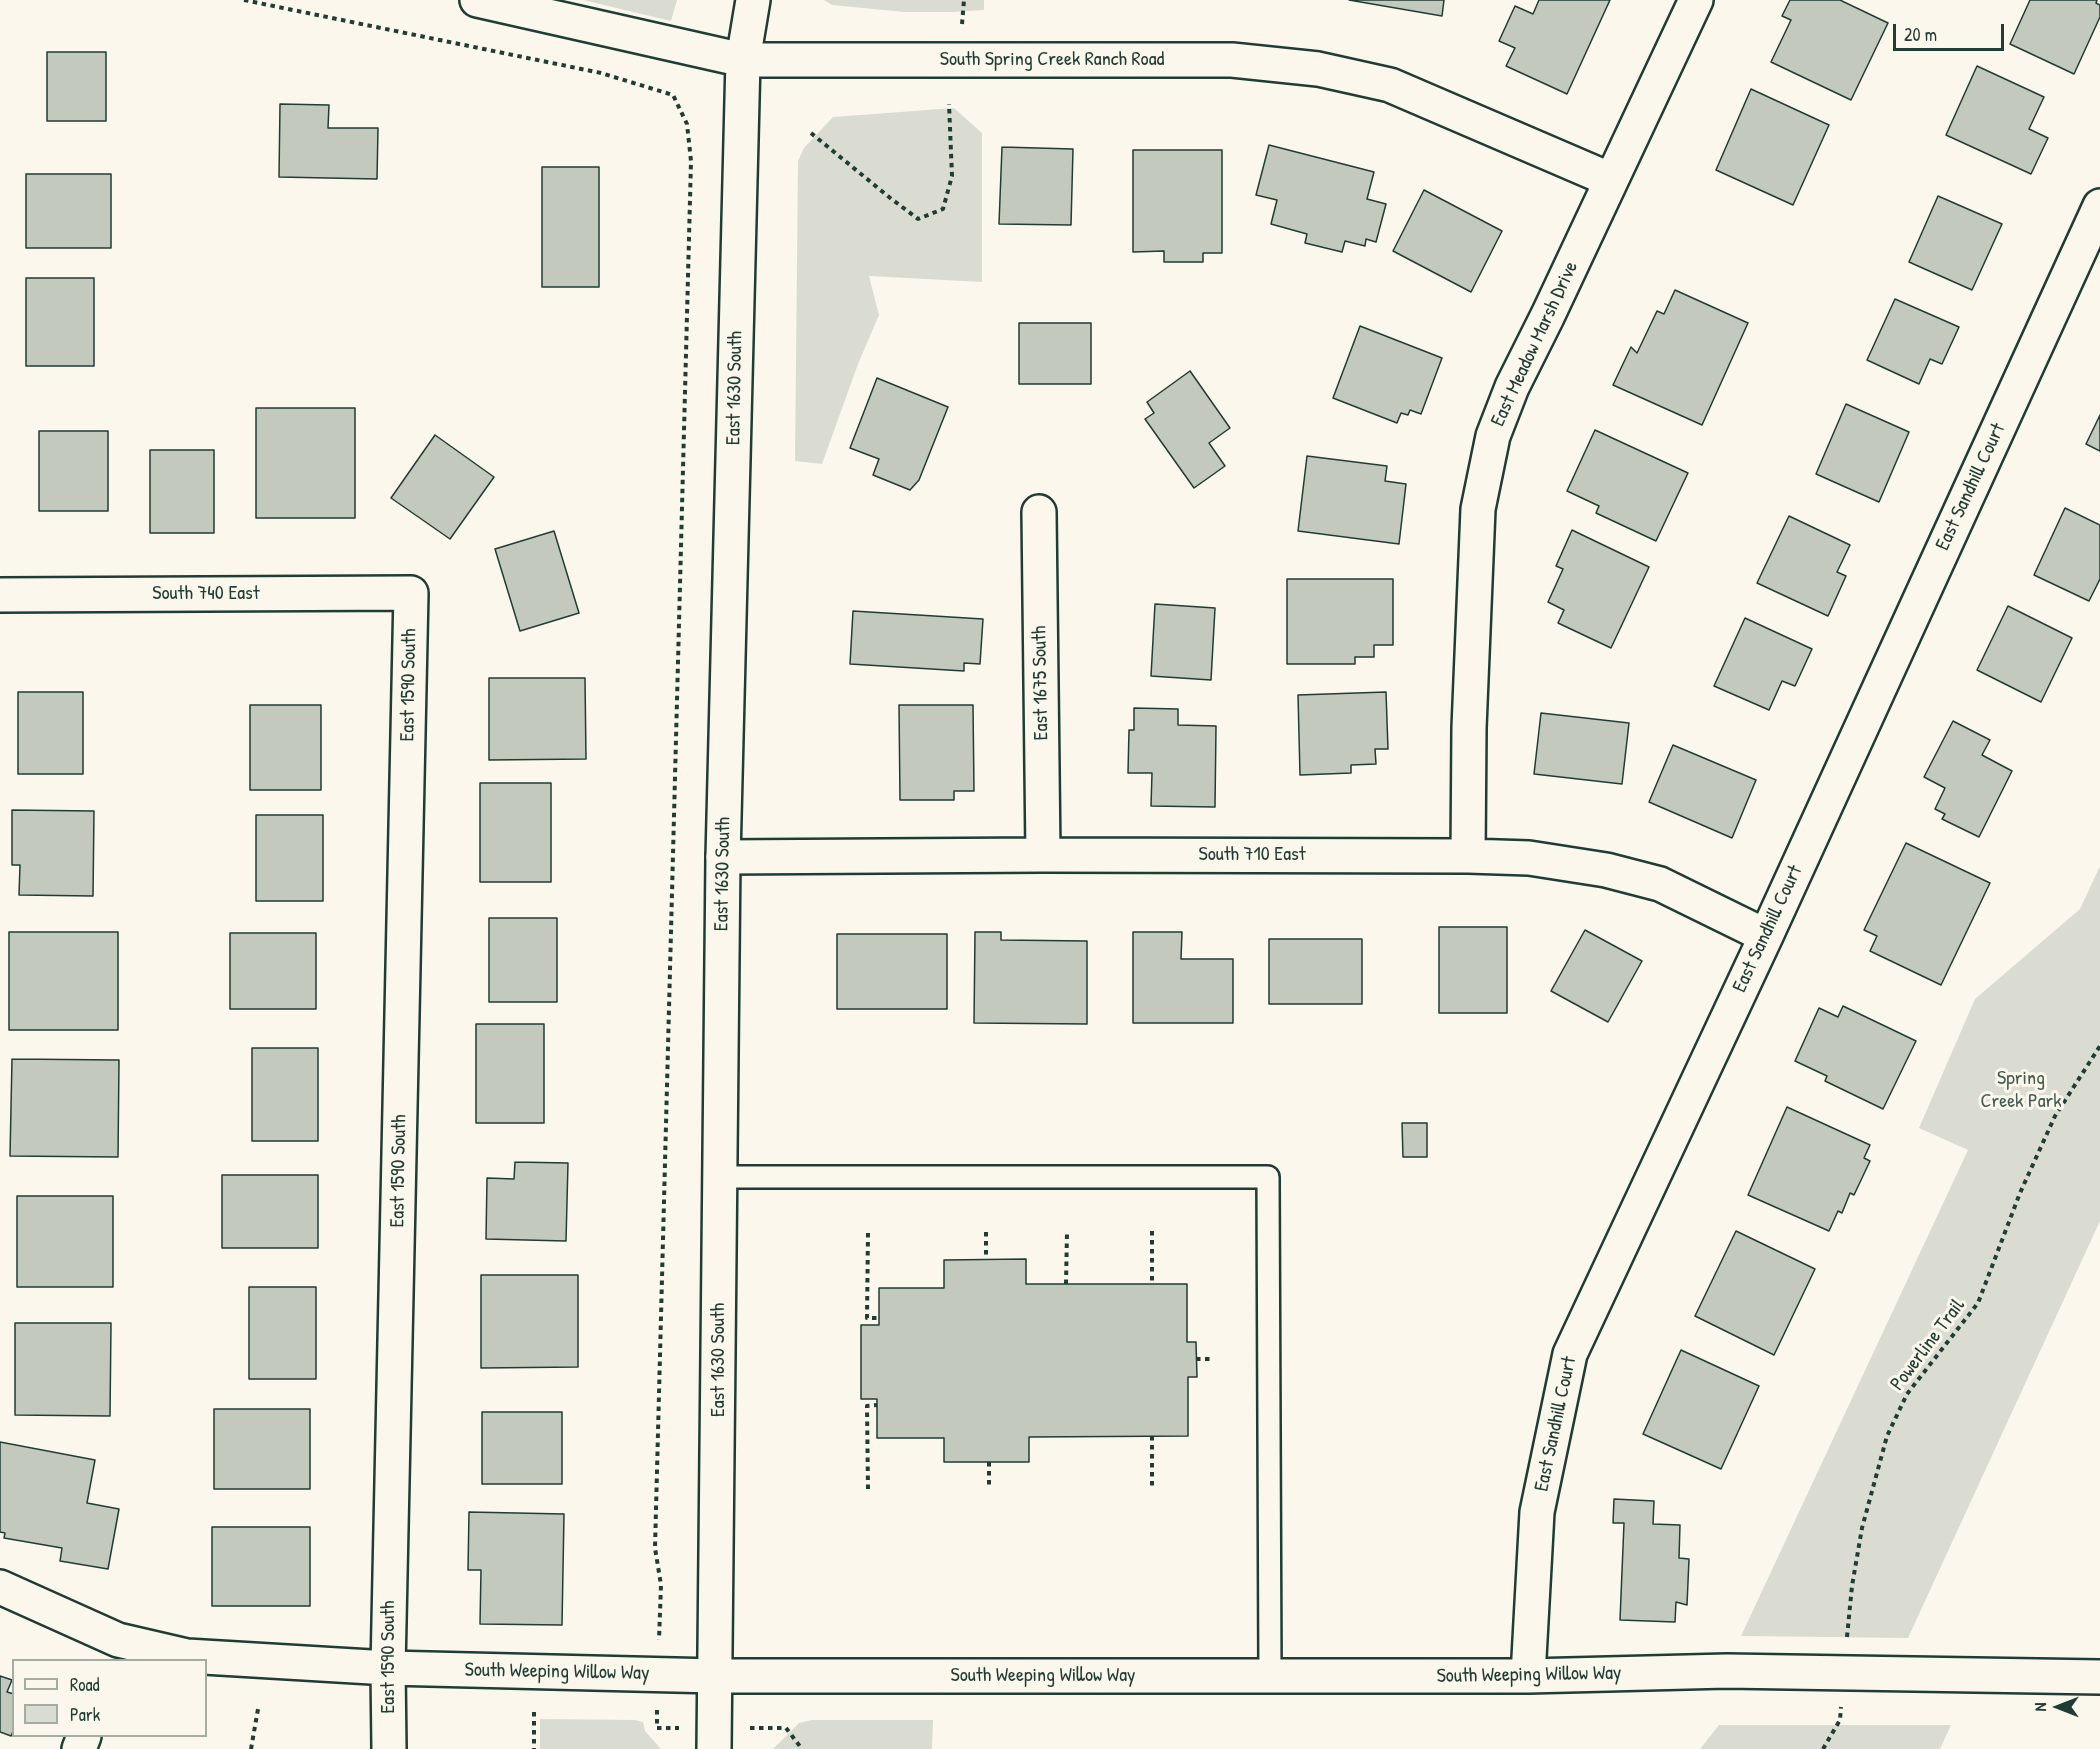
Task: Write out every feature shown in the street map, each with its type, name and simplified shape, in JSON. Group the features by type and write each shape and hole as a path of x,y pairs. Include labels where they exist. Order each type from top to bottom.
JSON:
{"street":[{"name":"South Spring Creek Ranch Road","path":"477,0 743,60 1232,60 1318,69 1390,85 1611,180"},
{"name":"East 1630 South","path":"714,1749 723,857 743,60 753,0"},
{"name":"East Meadow Marsh Drive","path":"1468,856 1469,716 1478,509 1493,436 1512,387 1696,0"},
{"name":"East Sandhill Court","path":"1528,1676 1537,1512 1570,1354 1766,936 2100,206"},
{"name":"East 1675 South","path":"1039,512 1043,855"},
{"name":"South 740 East","path":"0,595 411,593"},
{"name":"East 1590 South","path":"389,1749 388,1668 411,593"},
{"name":"South 710 East","path":"723,857 1043,855 1529,858 1606,870 1660,884 1766,936"},
{"name":"South Weeping Willow Way","path":"0,1587 114,1650 388,1668 716,1676 1528,1676 1727,1671 2100,1677"}],"lane":[{"path":"720,1177 1268,1177 1269,1676"}],"path":[{"path":"244,0 601,73 673,95 687,124 691,160 655,1548 661,1585 659,1628"},
{"path":"962,24 964,0"},
{"path":"811,133 918,219 942,209 952,176 949,104"},
{"name":"Powerline Trail","path":"1846,1646 1852,1586 1862,1528 1887,1436 1907,1394 1978,1303 2020,1193 2055,1116 2100,1046"},
{"path":"1152,1231 1152,1284"},
{"path":"986,1232 986,1259"},
{"path":"1066,1284 1067,1232"},
{"path":"868,1233 867,1318 879,1318"},
{"path":"1196,1359 1212,1359"},
{"path":"868,1489 867,1406 878,1406"},
{"path":"1152,1436 1152,1489"},
{"path":"989,1462 989,1489"},
{"path":"251,1749 258,1709"},
{"path":"534,1712 534,1749"},
{"path":"1823,1749 1840,1720"},
{"path":"786,1728 802,1749"}],"green space":[{"path":"583,0 677,0 671,21"},
{"path":"824,0 984,0 984,10 905,12 832,5"},
{"path":"954,108 982,133 982,282 869,276 879,315 858,364 822,464 795,461 798,161 804,148 833,117"},
{"name":"Spring Creek Park","path":"2100,866 2100,1221 1908,1638 1741,1636 1968,1150 1919,1128 1975,999 2080,909"},
{"path":"540,1719 635,1720 643,1722 645,1731 661,1749 540,1749"},
{"path":"812,1720 933,1720 932,1749 773,1749 799,1723"},
{"path":"1719,1725 1951,1725 1940,1749 1700,1749"}],"building":[{"path":"1349,0 1444,0 1442,16"},
{"path":"1539,0 1610,0 1567,94 1506,66 1515,48 1499,41 1515,6 1533,14"},
{"path":"1790,0 1840,0 1888,23 1851,100 1771,62 1791,20 1782,16"},
{"path":"2030,0 2097,0 2096,3 2100,5 2100,17 2074,74 2010,44"},
{"path":"47,52 106,52 106,121 47,121"},
{"path":"1977,66 2044,97 2029,129 2048,138 2031,174 1946,135"},
{"path":"1751,89 1829,125 1793,205 1716,170"},
{"path":"280,104 329,105 328,128 378,128 377,179 279,177"},
{"path":"1269,145 1374,172 1367,199 1386,204 1376,242 1366,239 1365,246 1345,241 1342,252 1305,243 1307,234 1271,224 1277,200 1256,195"},
{"path":"1002,147 1073,149 1071,225 999,224"},
{"path":"1133,150 1222,150 1222,253 1203,253 1203,262 1164,262 1164,251 1133,252"},
{"path":"542,167 599,167 599,287 542,287"},
{"path":"26,174 111,174 111,248 26,248"},
{"path":"1424,190 1502,231 1471,292 1393,251"},
{"path":"1938,196 2002,224 1972,290 1909,262"},
{"path":"26,278 94,278 94,366 26,366"},
{"path":"1675,290 1748,323 1702,425 1613,385 1631,347 1637,353 1657,311 1664,314"},
{"path":"1895,299 1959,327 1942,364 1930,359 1919,384 1867,360"},
{"path":"1019,323 1091,323 1091,384 1019,384"},
{"path":"1360,326 1442,358 1421,414 1410,410 1408,415 1401,413 1397,423 1333,398"},
{"path":"1190,371 1230,428 1209,443 1225,466 1194,488 1145,419 1154,413 1147,402"},
{"path":"877,378 948,407 919,480 910,490 873,475 879,459 850,448"},
{"path":"1846,404 1909,432 1879,502 1816,474"},
{"path":"256,408 355,408 355,518 256,518"},
{"path":"2100,415 2100,451 2086,444"},
{"path":"1595,430 1688,473 1656,541 1596,513 1599,506 1567,491"},
{"path":"39,431 108,431 108,511 39,511"},
{"path":"435,435 494,477 450,539 391,498"},
{"path":"150,450 214,450 214,533 150,533"},
{"path":"1307,456 1387,466 1385,481 1406,484 1399,544 1298,531"},
{"path":"2065,508 2100,525 2100,579 2089,601 2034,575"},
{"path":"1789,516 1850,545 1837,572 1846,576 1828,616 1757,583"},
{"path":"1572,530 1649,567 1611,648 1558,623 1564,610 1548,602 1563,569 1556,566"},
{"path":"554,531 579,613 520,631 495,549"},
{"path":"1287,579 1393,579 1393,645 1374,645 1374,657 1355,657 1355,664 1287,664"},
{"path":"1155,604 1215,608 1211,680 1151,676"},
{"path":"2008,606 2072,638 2041,702 1977,670"},
{"path":"853,611 983,619 980,664 964,663 964,671 850,664"},
{"path":"1745,618 1812,649 1795,686 1782,681 1769,710 1714,686"},
{"path":"489,678 585,678 586,759 489,760"},
{"path":"18,692 83,692 83,774 18,774"},
{"path":"1386,692 1388,749 1375,749 1376,764 1351,765 1351,773 1300,775 1298,695"},
{"path":"250,705 321,705 321,790 250,790"},
{"path":"899,705 973,705 974,791 954,791 954,800 900,800"},
{"path":"1134,708 1178,709 1178,725 1216,726 1215,807 1151,806 1152,773 1128,773 1129,730 1134,730"},
{"path":"1541,713 1629,723 1622,784 1534,774"},
{"path":"1953,721 1990,740 1982,755 2012,771 1979,837 1942,819 1945,814 1935,809 1945,788 1924,777"},
{"path":"1673,745 1756,780 1732,838 1649,802"},
{"path":"480,783 551,783 551,882 480,882"},
{"path":"12,810 94,811 93,896 19,895 20,865 12,865"},
{"path":"256,815 323,815 323,901 256,901"},
{"path":"1906,843 1990,883 1941,985 1870,951 1877,936 1864,930"},
{"path":"489,918 557,918 557,1002 489,1002"},
{"path":"1439,927 1507,927 1507,1013 1439,1013"},
{"path":"1585,930 1642,961 1608,1022 1551,991"},
{"path":"9,932 118,932 118,1030 9,1030"},
{"path":"975,932 1001,932 1001,940 1087,941 1087,1024 974,1023"},
{"path":"1133,932 1182,932 1181,959 1233,959 1233,1023 1133,1023"},
{"path":"230,933 316,933 316,1009 230,1009"},
{"path":"837,934 947,934 947,1009 837,1009"},
{"path":"1269,939 1362,939 1362,1004 1269,1004"},
{"path":"1843,1006 1916,1041 1883,1109 1825,1081 1827,1076 1795,1061 1819,1008 1838,1017"},
{"path":"476,1024 544,1024 544,1123 476,1123"},
{"path":"252,1048 318,1048 318,1141 252,1141"},
{"path":"12,1059 119,1060 118,1157 10,1156"},
{"path":"1787,1107 1870,1145 1864,1158 1870,1161 1854,1195 1850,1193 1842,1213 1838,1211 1829,1231 1748,1195"},
{"path":"1402,1123 1427,1123 1427,1157 1403,1157"},
{"path":"515,1162 568,1163 566,1241 486,1239 487,1178 514,1179"},
{"path":"222,1175 318,1175 318,1248 222,1248"},
{"path":"17,1196 113,1196 113,1287 17,1287"},
{"path":"1736,1231 1815,1269 1774,1355 1695,1316"},
{"path":"1026,1259 1026,1284 1187,1284 1187,1342 1196,1342 1197,1377 1188,1377 1188,1436 1029,1437 1029,1462 944,1462 944,1438 877,1438 877,1399 861,1399 861,1325 879,1325 879,1288 944,1288 944,1260"},
{"path":"481,1275 578,1275 578,1367 481,1368"},
{"path":"249,1287 316,1287 316,1379 249,1379"},
{"path":"15,1323 111,1323 110,1416 15,1415"},
{"path":"1681,1350 1759,1386 1721,1469 1643,1434"},
{"path":"214,1409 310,1409 310,1489 214,1489"},
{"path":"482,1412 562,1412 562,1484 482,1484"},
{"path":"0,1442 95,1460 87,1503 119,1509 108,1569 60,1561 62,1548 4,1538 5,1533 0,1532"},
{"path":"1614,1499 1654,1501 1653,1524 1680,1525 1679,1558 1689,1559 1687,1605 1676,1602 1675,1622 1620,1620 1624,1523 1613,1523"},
{"path":"469,1512 564,1514 562,1625 480,1624 481,1570 468,1570"},
{"path":"212,1527 310,1527 310,1606 212,1606"},
{"path":"0,1676 12,1680 7,1692 12,1693 12,1734 11,1736 0,1732"}]}
